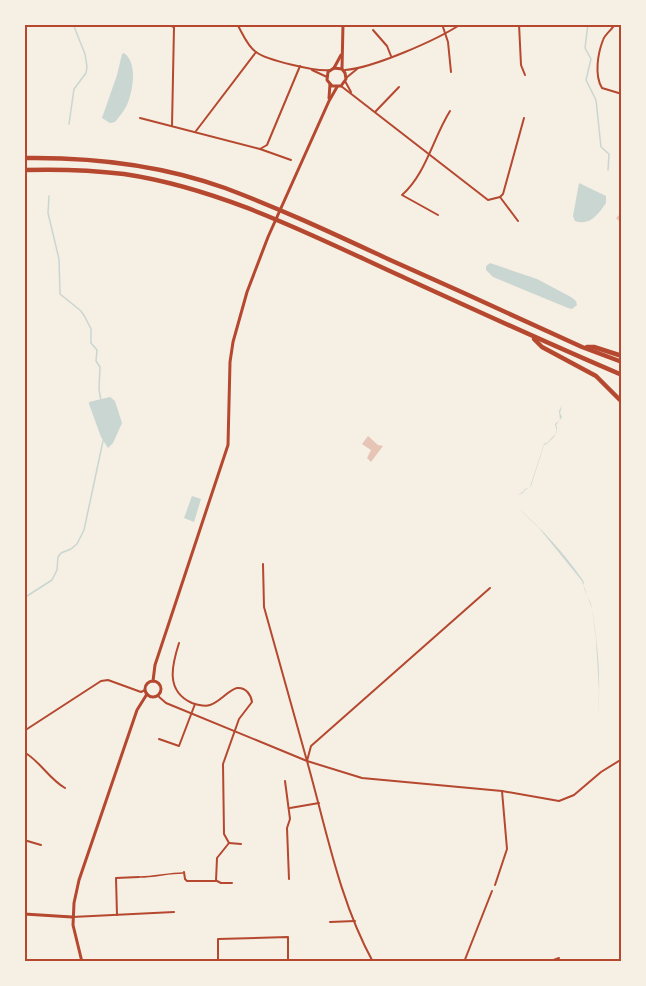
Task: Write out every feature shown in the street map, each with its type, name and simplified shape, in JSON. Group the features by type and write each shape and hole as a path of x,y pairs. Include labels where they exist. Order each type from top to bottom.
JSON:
{"highway":[{"path":"24,158 62,158 125,164 174,174 223,188 295,216 582,347 622,362"},
{"path":"24,170 63,169 124,174 181,187 227,201 291,226 532,337 622,375"},
{"path":"532,337 542,347 596,376 622,402"},
{"path":"582,347 594,347 622,356"}],"main road":[{"path":"153,681 154,665 224,462 229,428 230,362 233,342 250,283 268,237 329,101 346,79 342,54 343,24"},
{"path":"329,101 330,84 327,77 342,54"},
{"path":"332,68 343,70"},
{"path":"330,84 339,86"},
{"path":"82,962 72,917 80,880 148,683 158,682 161,686 158,696 151,697 146,692"},
{"path":"24,914 72,917"}],"street":[{"path":"166,24 174,27"},
{"path":"174,27 179,24"},
{"path":"237,24 256,52 327,77"},
{"path":"442,24 446,34 451,72"},
{"path":"343,70 357,69 391,56 446,34 461,24"},
{"path":"519,24 521,65 525,75"},
{"path":"615,24 604,37 597,81 602,88 622,94"},
{"path":"172,126 174,27"},
{"path":"373,30 387,46 391,56"},
{"path":"196,132 256,52"},
{"path":"260,149 267,145 300,66"},
{"path":"309,69 322,71 332,68"},
{"path":"353,94 346,79 357,69"},
{"path":"339,86 353,94 484,198 492,200 500,197 505,189 524,118"},
{"path":"375,112 399,87"},
{"path":"438,215 402,195 418,178 450,111"},
{"path":"140,117 260,149 291,160"},
{"path":"500,197 518,221"},
{"path":"263,564 264,607 342,888 362,942 373,962"},
{"path":"307,760 311,746 490,588"},
{"path":"179,643 172,664 171,677 175,690 185,700 208,706 236,688 244,689 251,695 252,702 239,719 222,771 224,834 229,843"},
{"path":"24,731 101,681 108,680 146,692"},
{"path":"158,696 166,703 235,732 307,760 362,778 502,791 559,801 574,795 601,772 622,759"},
{"path":"159,739 179,746 195,704"},
{"path":"24,753 32,757 65,788"},
{"path":"285,781 290,808 287,828 289,879"},
{"path":"495,885 507,849 502,791"},
{"path":"290,808 319,803"},
{"path":"24,840 41,845"},
{"path":"229,843 241,844"},
{"path":"216,881 217,858 229,843"},
{"path":"117,915 116,878 184,872 187,881 232,883"},
{"path":"464,962 492,891"},
{"path":"72,917 174,912"},
{"path":"330,922 354,921"},
{"path":"218,962 218,939 288,937 288,962"},
{"path":"548,962 558,958"}],"shaded area":[{"path":"124,53 133,70 131,92 123,112 115,122 110,123 102,118"},
{"path":"579,183 606,196 606,203 600,211 594,218 585,222 575,221 573,216"},
{"path":"490,263 537,279 571,297 577,305 572,309 568,308 493,277 486,270 486,266"},
{"path":"110,397 115,401 122,423 113,443 108,448 101,437 89,402"},
{"path":"547,442 544,445 530,487 544,444"},
{"path":"192,496 201,499 194,522 184,518"},
{"path":"540,529 575,569 583,580 584,586"},
{"path":"592,609 596,635 599,690 596,639"}],"building":[{"path":"622,212 622,224 616,218"},
{"path":"368,436 378,445 383,446 371,462 367,458 371,450 362,444"}],"waterway":[{"path":"69,124 74,89 86,73 87,67 85,54 73,24"},
{"path":"588,24 585,48 591,59 586,80 596,100 601,147 609,154 608,170"},
{"path":"49,196 48,213 59,259 60,294 81,311 91,329 91,343 97,350 96,361 100,367 101,401"},
{"path":"24,598 52,580 57,570 58,557 77,544 84,530 103,441"}]}
